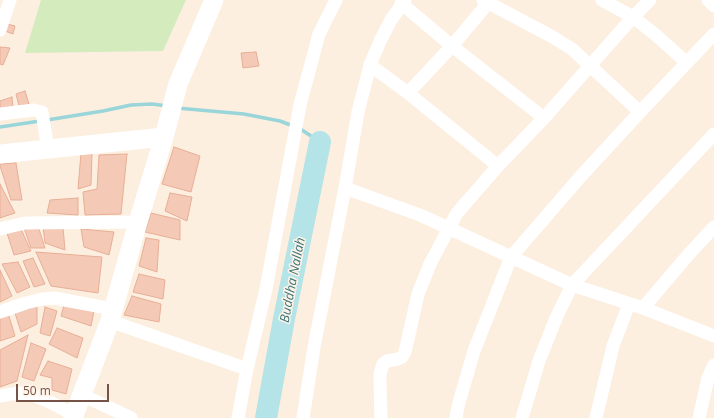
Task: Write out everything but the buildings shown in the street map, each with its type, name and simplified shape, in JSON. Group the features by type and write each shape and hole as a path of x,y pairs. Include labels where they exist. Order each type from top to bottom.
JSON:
{"street":[{"path":"0,30 10,0"},
{"path":"0,396 18,393 30,394 50,402 73,416 112,315 170,117 178,84 214,0"},
{"path":"238,418 247,369 266,289 300,105 319,34 336,0"},
{"path":"602,0 633,17 657,36 686,63"},
{"path":"381,418 380,374 383,364 387,361 402,357 405,352 418,294 430,264 457,213 465,202 544,118 633,17 650,0"},
{"path":"708,0 714,6"},
{"path":"408,93 452,46 486,1 572,49 640,112"},
{"path":"303,418 314,347 345,188 358,112 370,65 381,39 403,2 452,46 544,118"},
{"path":"456,418 474,351 511,257 640,112 714,34"},
{"path":"370,65 408,93 498,166"},
{"path":"0,114 34,110 42,112 48,150"},
{"path":"522,418 539,361 556,318 572,285 714,134"},
{"path":"0,154 164,138"},
{"path":"345,188 420,215 572,285 643,308 714,336"},
{"path":"0,228 25,223 138,222"},
{"path":"643,308 670,275 712,233"},
{"path":"0,312 26,303 54,298 112,315 247,369"},
{"path":"596,418 613,346 629,304"},
{"path":"699,418 708,378 714,365"},
{"path":"82,395 131,418"}],"green space":[{"path":"41,0 186,0 163,51 25,53"}],"waterway":[{"path":"47,120 131,105 152,104 167,106"},
{"path":"177,108 244,114 280,121 293,126"},
{"path":"0,127 40,121"},
{"path":"299,128 320,142"},
{"name":"Buddha Nallah","path":"266,418 284,319 320,142"}]}
